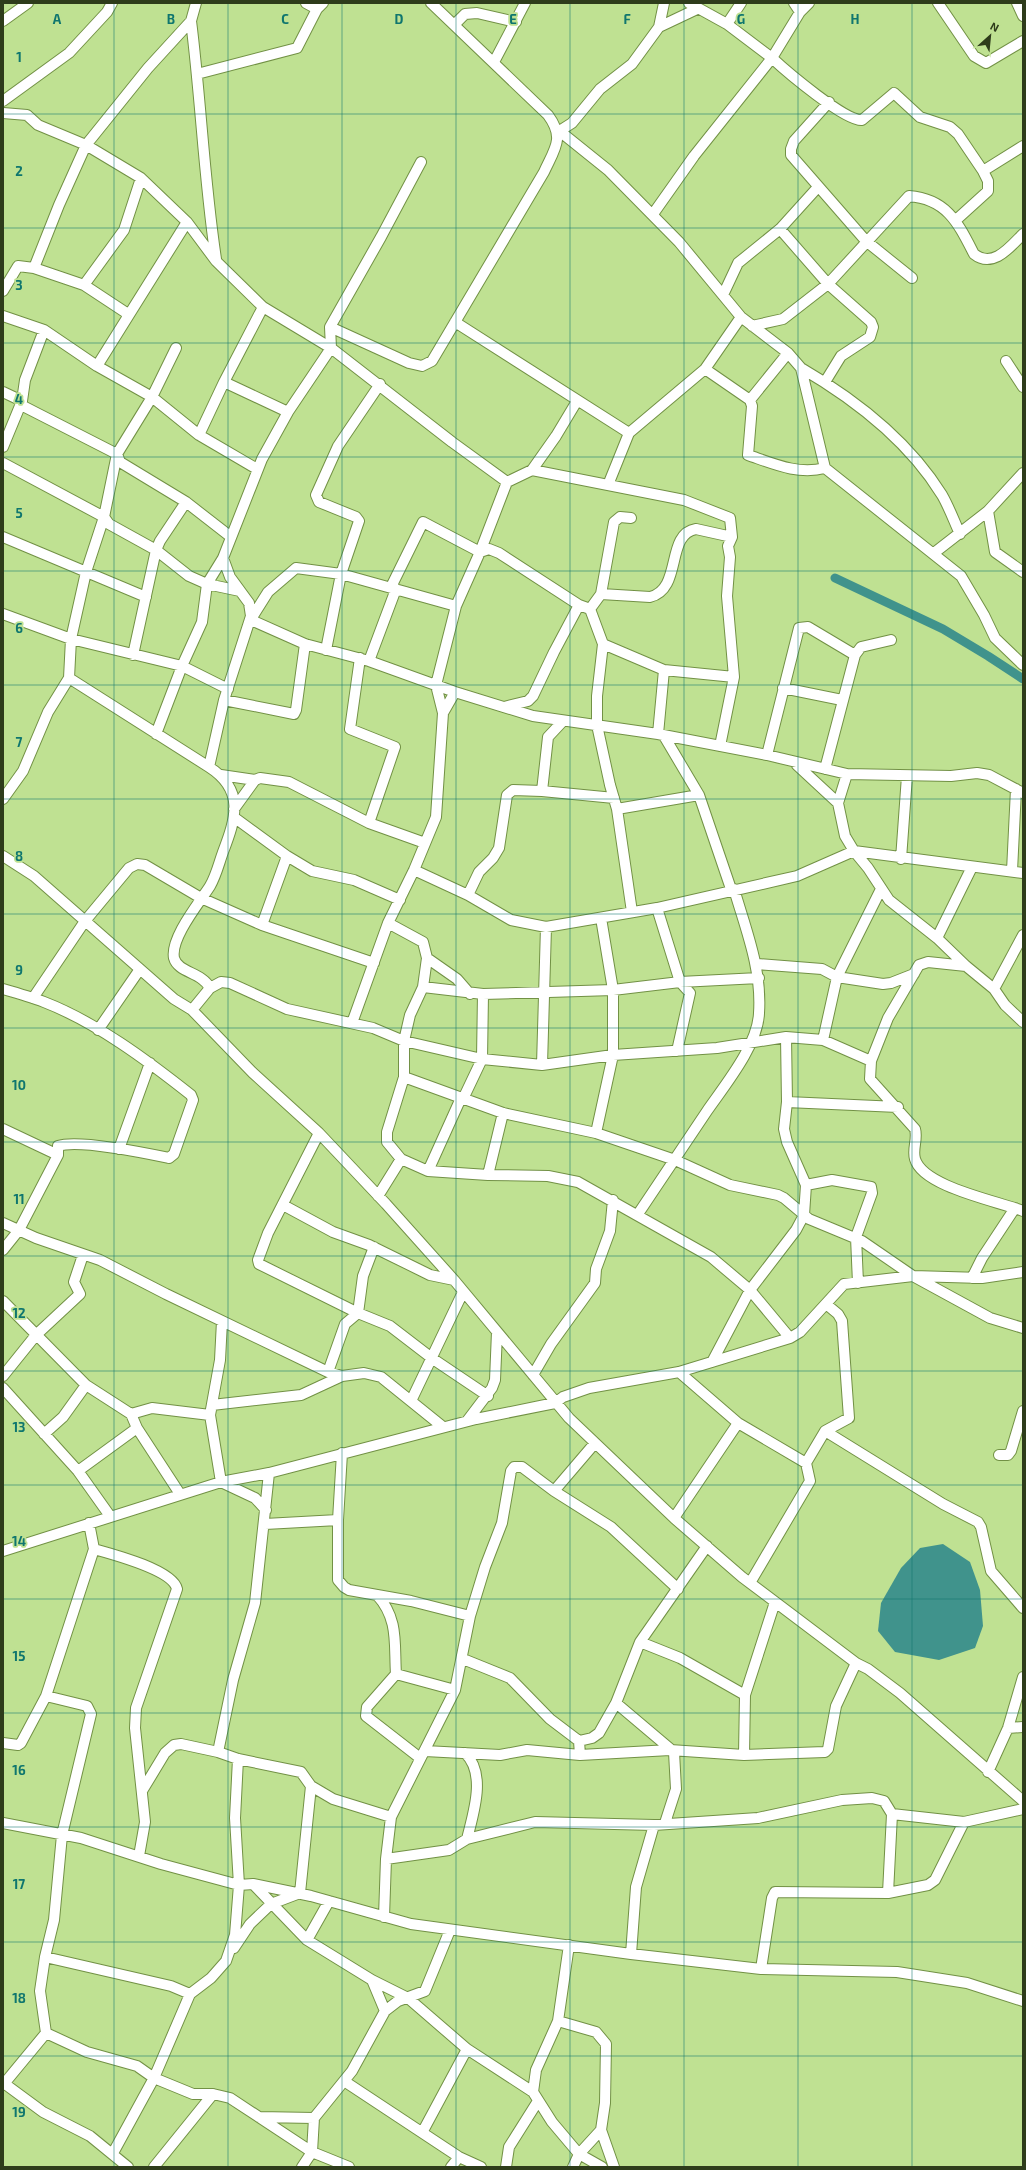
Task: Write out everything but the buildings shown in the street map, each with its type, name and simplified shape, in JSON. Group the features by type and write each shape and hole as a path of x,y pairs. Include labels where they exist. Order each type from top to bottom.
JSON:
{"street":[{"path":"3,21 28,3"},
{"path":"3,101 70,53 107,12 112,3"},
{"path":"196,3 191,20 197,74 206,194 216,262"},
{"path":"197,74 297,48 320,6 306,3"},
{"path":"431,3 548,115 559,130 608,170 653,214 679,242 741,317 788,353 801,368 826,382 865,409 917,460 941,494 960,534"},
{"path":"494,62 525,3"},
{"path":"559,130 572,123 600,89 632,64 658,27 664,3"},
{"path":"727,24 741,3"},
{"path":"794,3 800,12"},
{"path":"653,214 694,156 772,58 800,12 809,3"},
{"path":"938,3 974,56 981,61 986,63 1023,41"},
{"path":"1017,3 1023,16"},
{"path":"658,27 693,6 727,24 772,58 795,79 853,119 862,120 894,93 920,118 950,128 958,134 988,181 988,191 956,220"},
{"path":"454,24 465,14 477,13 516,22"},
{"path":"34,268 59,205 86,145 148,68 191,20"},
{"path":"829,102 794,141 791,149 791,156 866,241 912,278"},
{"path":"3,113 27,115 38,125 86,145 141,178 187,222 216,262 263,308 331,348 380,384 452,442 507,482"},
{"path":"330,327 409,363 422,366 434,358 544,172 558,142 559,130"},
{"path":"983,171 1023,146"},
{"path":"156,734 182,666 202,622 207,584 223,558 257,469 288,412 331,348 330,327 381,237 420,162"},
{"path":"84,285 124,230 141,178"},
{"path":"723,294 738,263 780,229 818,187"},
{"path":"752,326 783,319 828,284 909,196 934,201 956,220 974,254 982,258 994,258 1003,254 1023,234"},
{"path":"97,366 128,314 187,222"},
{"path":"780,229 828,284 869,319 873,327 870,337 866,342 841,356 826,382"},
{"path":"3,291 18,266 34,268 84,285 128,314"},
{"path":"199,435 224,382 263,308"},
{"path":"3,316 44,330 97,366 152,397 199,435 257,469"},
{"path":"608,485 629,433 705,369 741,317"},
{"path":"455,322 629,433"},
{"path":"3,447 22,401 25,380 44,330"},
{"path":"3,799 22,771 48,712 69,678 71,639 86,572 104,517 117,454 152,397 176,348"},
{"path":"750,400 788,353"},
{"path":"1006,361 1023,387"},
{"path":"801,368 826,468 961,576 981,608 995,638 1023,665"},
{"path":"705,369 750,400 752,406 748,455 788,469 813,471 826,468"},
{"path":"224,382 288,412"},
{"path":"326,650 341,574 358,525 358,519 318,502 316,495 338,446 380,384"},
{"path":"3,392 22,401"},
{"path":"22,401 21,405 117,454 120,462 186,502 231,537"},
{"path":"352,1023 361,994 388,923 426,843 437,812 443,713 436,685 456,606 480,552 507,482 532,470 556,436 577,401"},
{"path":"3,463 104,517 109,524 156,550 181,572 207,584 240,591"},
{"path":"532,470 684,500 729,518 732,537 728,546 730,557 727,596 734,677 720,746"},
{"path":"934,553 988,511 1023,473"},
{"path":"133,654 156,550 186,502"},
{"path":"988,511 995,552 1023,572"},
{"path":"590,609 601,594 614,522 620,517 631,518"},
{"path":"369,823 395,747 350,729 364,660 423,522 480,552 489,549 499,553 579,605 590,609 603,644 597,696 597,725 617,809 632,912"},
{"path":"601,594 650,597 656,596 665,589 678,547 684,537 692,530 696,529 732,537"},
{"path":"3,537 146,597"},
{"path":"223,558 227,571 249,603 251,618"},
{"path":"209,767 224,700 251,618 268,592 296,568 341,574 456,606"},
{"path":"503,708 528,701 533,696 579,605"},
{"path":"3,614 71,639 182,666 228,689"},
{"path":"251,618 305,644 364,660 503,708 563,721 661,735 720,746 767,755 795,763 847,774 951,776 977,773 989,775 1020,791 1012,871"},
{"path":"767,755 798,631 803,626 855,655"},
{"path":"825,770 842,700 855,655 861,647 891,640"},
{"path":"224,700 294,714 296,710 305,644"},
{"path":"603,644 664,670 734,677"},
{"path":"638,1214 750,1044 759,1014 759,978 757,964 699,795 661,735 664,670"},
{"path":"69,678 221,775 231,788 234,797 234,814"},
{"path":"783,688 842,700"},
{"path":"443,713 455,692"},
{"path":"542,791 548,737 563,721"},
{"path":"795,763 838,803"},
{"path":"847,774 838,803 845,836 854,851 868,868 889,900 937,938 966,966 994,989 1005,1005 1023,1022"},
{"path":"221,775 256,780 260,778 289,782 369,823 426,843"},
{"path":"901,859 907,776"},
{"path":"210,988 204,979 184,970 175,960 175,948 185,922 214,879 234,814 256,780"},
{"path":"468,895 479,872 493,858 499,848 507,795 513,790 542,791 614,798"},
{"path":"617,809 699,795"},
{"path":"234,814 287,856 312,871 354,880 400,900"},
{"path":"414,870 468,895 511,920 546,927 657,908 732,889 805,873 854,851 901,859 1023,873"},
{"path":"3,856 34,876 174,999 192,1010 253,1073 319,1133 454,1280 569,1418 674,1518 750,1583 856,1663 868,1669 900,1693 988,1772 1023,1801"},
{"path":"262,925 287,856"},
{"path":"33,998 85,921 129,868 137,864 145,865 201,898 262,925 374,963"},
{"path":"937,938 972,867"},
{"path":"823,1040 837,977 881,889"},
{"path":"657,908 680,982 690,993 677,1051"},
{"path":"596,1133 613,1055 614,990 601,918"},
{"path":"388,923 423,942 427,958 423,987 410,1015 404,1041 404,1077 387,1132 387,1142 401,1159 428,1171 488,1175 554,1176 578,1182 700,1249 750,1290 790,1338"},
{"path":"542,1065 546,927"},
{"path":"994,989 1023,935"},
{"path":"427,958 457,978 470,994"},
{"path":"966,966 923,963 914,974 888,1018 871,1062 870,1079 898,1107 915,1129 917,1135 915,1159 919,1166 928,1174 950,1188 1019,1210 982,1258 972,1278"},
{"path":"757,964 822,969 837,977 887,984 914,974"},
{"path":"98,1030 140,969"},
{"path":"423,987 470,994 483,994 543,990 614,990 680,982 759,978"},
{"path":"192,1010 210,988 221,982 230,983 286,1009 380,1030 404,1041 482,1060 542,1065 613,1055 750,1044 786,1037 823,1040 871,1062"},
{"path":"3,989 46,1002 98,1030 150,1063 193,1098 174,1154 169,1158 119,1149 62,1144 58,1146 58,1155 20,1230 3,1250"},
{"path":"428,1171 462,1098 482,1060 483,994"},
{"path":"712,1362 750,1290 796,1230 804,1215 806,1185 786,1142 784,1129 787,1102 786,1037"},
{"path":"119,1149 150,1063"},
{"path":"404,1077 503,1113 596,1133 674,1160 730,1185 778,1195 784,1198 808,1219 856,1238 913,1276 990,1318 1023,1328"},
{"path":"787,1102 898,1107"},
{"path":"488,1175 503,1113"},
{"path":"3,1129 58,1155"},
{"path":"319,1133 260,1254 259,1264 358,1313 390,1326 433,1359 488,1396"},
{"path":"378,1196 401,1159"},
{"path":"806,1185 832,1180 868,1185 871,1187 872,1193 856,1238 858,1283"},
{"path":"534,1375 551,1344 595,1283 596,1269 610,1230 612,1200"},
{"path":"283,1205 333,1232 374,1247 430,1275 454,1280"},
{"path":"3,1223 83,1255 100,1260 328,1372 342,1376"},
{"path":"328,1372 344,1324 358,1313 363,1276 374,1247"},
{"path":"3,1376 36,1335 80,1294 74,1282 83,1255"},
{"path":"3,1551 62,1534 110,1516 220,1482 269,1472 467,1421 557,1402 563,1397 589,1388 679,1372 790,1338 800,1332 844,1284 913,1276 992,1278 1023,1272"},
{"path":"411,1401 433,1359 464,1292"},
{"path":"3,1301 86,1385 131,1414 137,1428 180,1494"},
{"path":"750,1583 810,1481 806,1463 825,1431 849,1418 842,1321 838,1314 826,1304"},
{"path":"220,1482 210,1415 220,1360 222,1321"},
{"path":"467,1421 488,1396 495,1380 497,1332"},
{"path":"212,1405 301,1395 342,1376 364,1372 380,1377 411,1401 423,1413 443,1427"},
{"path":"679,1372 738,1423 806,1463"},
{"path":"44,1434 63,1416 86,1385"},
{"path":"3,1388 78,1471 110,1516"},
{"path":"131,1414 152,1408 210,1415"},
{"path":"999,1456 1003,1456 1011,1451 1023,1411"},
{"path":"674,1518 738,1423"},
{"path":"78,1471 137,1428"},
{"path":"825,1431 943,1504 978,1522 981,1527 990,1571 1023,1608"},
{"path":"554,1491 595,1443"},
{"path":"342,1453 338,1520 338,1580 340,1584 349,1590 412,1601 470,1616"},
{"path":"384,1917 386,1858 392,1817 455,1690 463,1659 470,1616 484,1567 502,1523 511,1471 514,1467 522,1468 554,1491 611,1527 678,1589"},
{"path":"218,1752 235,1673 255,1603 265,1524 269,1472"},
{"path":"220,1482 255,1498 266,1510"},
{"path":"265,1524 338,1520"},
{"path":"3,1743 18,1745 21,1743 46,1696 94,1548 89,1523"},
{"path":"579,1741 592,1738 599,1733 616,1703 640,1642 707,1546"},
{"path":"94,1548 146,1565 174,1582 177,1588 136,1708 135,1728 145,1828 139,1856"},
{"path":"377,1595 388,1608 393,1619 396,1674 367,1707 366,1716 423,1754 465,1753 500,1755 527,1750 580,1755 670,1750 744,1755 820,1754 827,1751 836,1706 856,1663"},
{"path":"744,1755 745,1695 775,1602"},
{"path":"640,1642 680,1658 745,1695"},
{"path":"463,1659 510,1678 550,1719 579,1741 580,1755"},
{"path":"396,1674 455,1690"},
{"path":"988,1772 1008,1728 1023,1677"},
{"path":"46,1696 88,1706 91,1714 62,1835 54,1920 44,1957 40,1991 46,2033 4,2084 43,2112 90,2136 113,2153 128,2167"},
{"path":"616,1703 661,1739 670,1750 674,1752 676,1789 665,1823"},
{"path":"1008,1728 1023,1727"},
{"path":"142,1791 165,1753 174,1745 218,1752 238,1759 301,1772 311,1786 333,1799 392,1817"},
{"path":"465,1753 473,1761 478,1798 467,1839"},
{"path":"227,1958 235,1935 239,1886 235,1818 238,1759"},
{"path":"300,1893 311,1786"},
{"path":"386,1858 449,1850 467,1839 535,1822 654,1825 665,1823 758,1818 842,1800 872,1798 884,1801 892,1814 888,1893"},
{"path":"892,1814 964,1822 1023,1809"},
{"path":"761,1969 774,1892 888,1893 932,1883 964,1822"},
{"path":"3,1823 98,1843 239,1886 253,1884 300,1893 329,1900 401,1922 631,1954 761,1969 897,1972 966,1983 1023,2001"},
{"path":"631,1954 636,1887 654,1825"},
{"path":"253,1884 307,1940 372,1980 408,1998 467,2049 536,2097 579,2154 602,2167"},
{"path":"113,2153 154,2078 190,1994 211,1978 227,1958 250,1924 271,1904 300,1893"},
{"path":"307,1940 329,1900"},
{"path":"302,2167 312,2152 314,2118 344,2081 385,2010 398,2001 425,1991 450,1930"},
{"path":"506,2167 509,2147 536,2097 536,2070 558,2021 569,1945"},
{"path":"44,1957 171,1986 190,1994"},
{"path":"372,1980 385,2010"},
{"path":"558,2021 596,2032 606,2044 605,2103 601,2130 614,2167"},
{"path":"46,2033 87,2052 137,2066 154,2078 198,2096 213,2094 230,2098 312,2152 349,2167"},
{"path":"423,2131 467,2049"},
{"path":"344,2081 423,2131 460,2157 481,2167"},
{"path":"154,2167 213,2094"},
{"path":"259,2117 314,2118"},
{"path":"573,2167 579,2154 601,2130"},
{"path":"450,2167 460,2157"}],"water":[{"path":"943,1544 970,1562 980,1590 983,1626 975,1648 939,1660 895,1652 878,1631 881,1603 901,1568 920,1548"}],"waterway":[{"path":"835,578 943,629 1023,679"}]}
